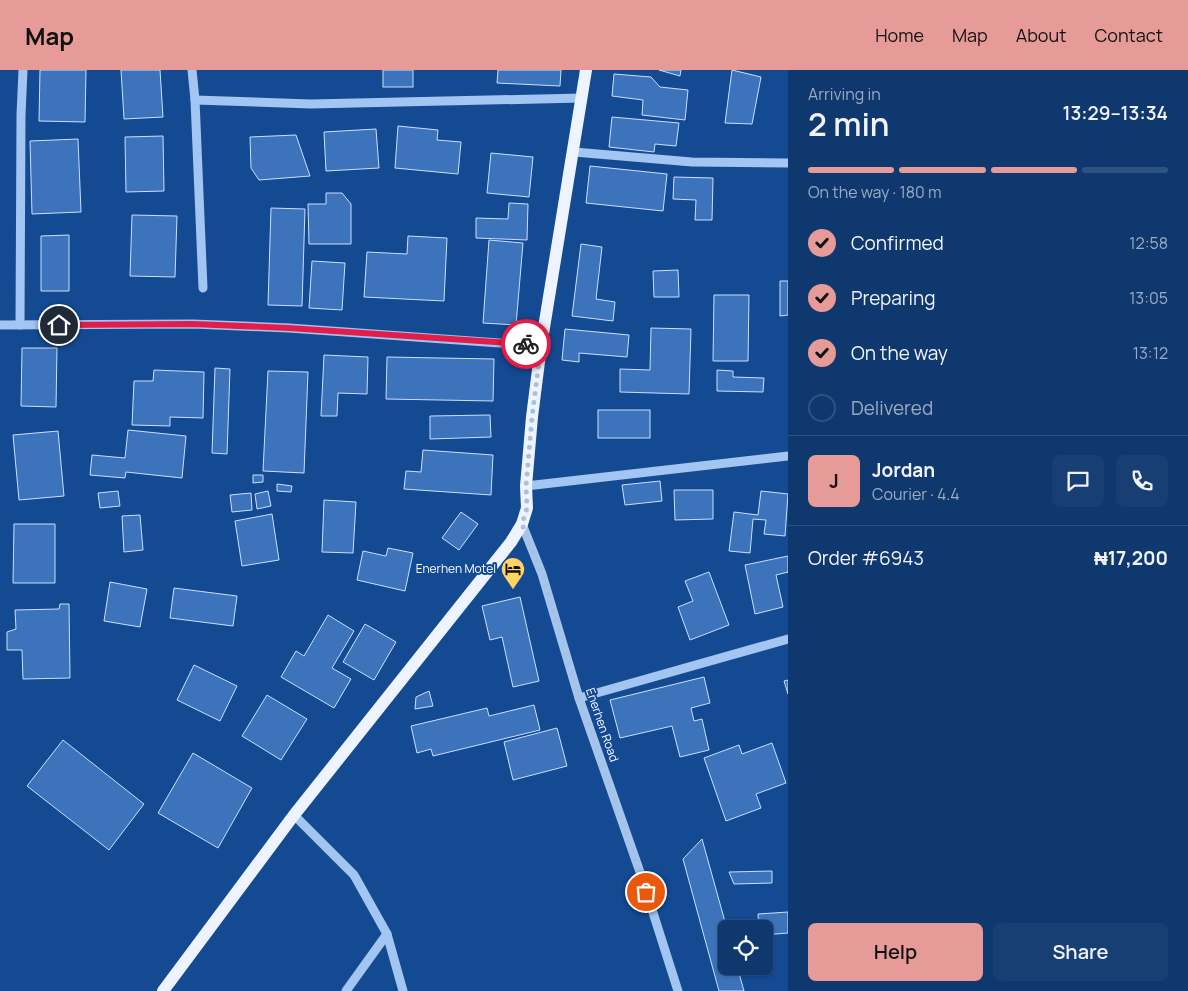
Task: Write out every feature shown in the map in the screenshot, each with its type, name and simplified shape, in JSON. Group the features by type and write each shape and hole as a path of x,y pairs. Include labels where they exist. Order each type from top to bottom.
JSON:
{"main road":[{"path":"163,991 294,815 511,542 522,524 527,508 526,486 541,346 586,70"}],"street":[{"path":"20,325 23,70"},
{"path":"192,70 195,100 202,288"},
{"path":"195,100 311,104 582,98"},
{"path":"574,152 692,162 788,163"},
{"path":"0,325 193,324 289,328 541,346"},
{"path":"526,486 788,456"},
{"name":"Enerhen Road","path":"522,524 542,574 579,698 641,875 678,991"},
{"path":"579,698 788,639"},
{"path":"294,815 354,875 387,934 403,991"},
{"path":"346,991 387,934"}],"building":[{"path":"40,70 86,70 85,122 39,121"},
{"path":"121,70 160,70 163,117 124,119"},
{"path":"383,70 413,70 413,87 383,87"},
{"path":"498,70 561,70 560,86 497,83"},
{"path":"659,70 681,70 680,76"},
{"path":"732,70 761,77 752,124 725,123"},
{"path":"614,74 651,77 660,87 688,90 685,120 642,115 643,100 612,96"},
{"path":"612,117 679,123 676,146 655,144 654,152 609,147"},
{"path":"398,126 438,130 437,140 461,142 458,174 395,168"},
{"path":"376,129 379,168 326,171 324,132"},
{"path":"296,135 310,176 259,180 251,168 250,137"},
{"path":"163,136 164,191 126,192 125,137"},
{"path":"78,139 81,212 32,214 30,141"},
{"path":"491,153 533,157 529,197 487,193"},
{"path":"590,166 667,174 663,211 586,203"},
{"path":"674,177 713,178 712,220 695,220 696,200 673,199"},
{"path":"326,193 342,193 351,204 351,244 309,244 308,204 326,204"},
{"path":"509,203 528,204 527,240 476,238 476,218 508,219"},
{"path":"271,208 305,209 302,306 268,305"},
{"path":"132,215 177,216 175,277 130,276"},
{"path":"69,235 69,291 41,291 41,236"},
{"path":"408,236 447,238 444,301 364,297 367,252 407,254"},
{"path":"489,240 523,243 516,325 483,323"},
{"path":"581,244 602,247 596,299 615,302 613,321 572,316"},
{"path":"312,261 345,263 342,310 309,308"},
{"path":"678,270 679,297 654,297 653,271"},
{"path":"780,281 788,281 788,315 780,316"},
{"path":"714,295 749,295 748,361 713,361"},
{"path":"651,328 691,329 689,394 620,392 620,369 650,370"},
{"path":"565,329 629,335 627,357 579,353 579,362 562,360"},
{"path":"22,348 57,348 56,407 21,406"},
{"path":"324,355 368,357 367,394 338,393 337,416 321,416"},
{"path":"387,357 494,359 493,401 386,399"},
{"path":"215,368 230,369 227,454 212,453"},
{"path":"154,370 204,372 203,418 170,417 170,426 132,425 134,381 153,381"},
{"path":"717,370 733,371 733,377 764,378 763,392 717,391"},
{"path":"268,371 308,372 304,473 263,471"},
{"path":"598,410 650,410 650,438 598,438"},
{"path":"490,415 491,437 430,439 430,416"},
{"path":"128,430 186,436 182,478 126,472 125,478 90,475 92,455 125,458"},
{"path":"58,431 64,496 19,500 13,435"},
{"path":"423,450 493,455 491,495 404,489 406,471 421,472"},
{"path":"253,475 263,475 263,482 253,483"},
{"path":"660,481 662,501 625,505 622,485"},
{"path":"277,484 292,486 291,492 277,491"},
{"path":"674,490 713,490 713,519 675,520"},
{"path":"118,491 120,506 100,508 98,493"},
{"path":"268,491 271,506 257,509 255,494"},
{"path":"761,491 788,494 785,536 764,534 766,520 753,519 750,553 729,551 734,512 758,515"},
{"path":"251,493 252,510 232,512 230,495"},
{"path":"324,500 356,502 353,553 322,552"},
{"path":"461,512 478,524 459,550 442,538"},
{"path":"272,514 279,560 242,566 235,521"},
{"path":"140,515 143,550 124,552 122,516"},
{"path":"14,524 55,524 55,583 13,583"},
{"path":"388,548 413,553 405,591 357,580 363,551 386,556"},
{"path":"788,556 788,572 776,575 783,607 755,614 745,565"},
{"path":"709,572 729,625 690,640 678,607 693,601 685,581"},
{"path":"110,582 147,589 140,627 104,621"},
{"path":"174,588 237,596 233,626 170,618"},
{"path":"520,597 539,681 513,687 502,637 490,640 482,606"},
{"path":"60,604 69,604 70,678 23,679 22,650 7,650 7,632 16,629 15,610 59,609"},
{"path":"328,615 354,631 332,668 351,679 334,708 281,677 296,651 304,656"},
{"path":"365,624 396,642 374,680 343,662"},
{"path":"194,665 237,686 220,721 177,700"},
{"path":"704,677 710,703 691,708 694,721 702,719 709,750 680,757 672,726 620,738 610,700"},
{"path":"788,680 788,694 784,681"},
{"path":"429,691 433,706 415,709 416,697"},
{"path":"267,695 307,719 281,760 242,736"},
{"path":"534,705 540,730 433,756 431,749 417,753 411,726 487,708 489,716"},
{"path":"557,728 567,766 513,780 504,742"},
{"path":"63,740 144,804 109,850 27,786"},
{"path":"772,743 786,783 756,794 761,808 726,821 704,758 739,745 742,754"},
{"path":"193,753 252,788 218,848 158,813"},
{"path":"702,839 724,920 718,920 718,975 740,975 744,991 719,991 683,859"},
{"path":"772,871 772,883 734,884 729,872"},
{"path":"788,912 788,933 773,934 773,920 758,920 758,914"}],"way so far":[{"path":"526,344 541,346 526,486 527,508 522,524 542,574 579,698 646,892"}],"place":[{"name":"Enerhen Motel","path":"513,590"}],"route":[{"path":"59,325 193,324 289,328 526,344"}]}
